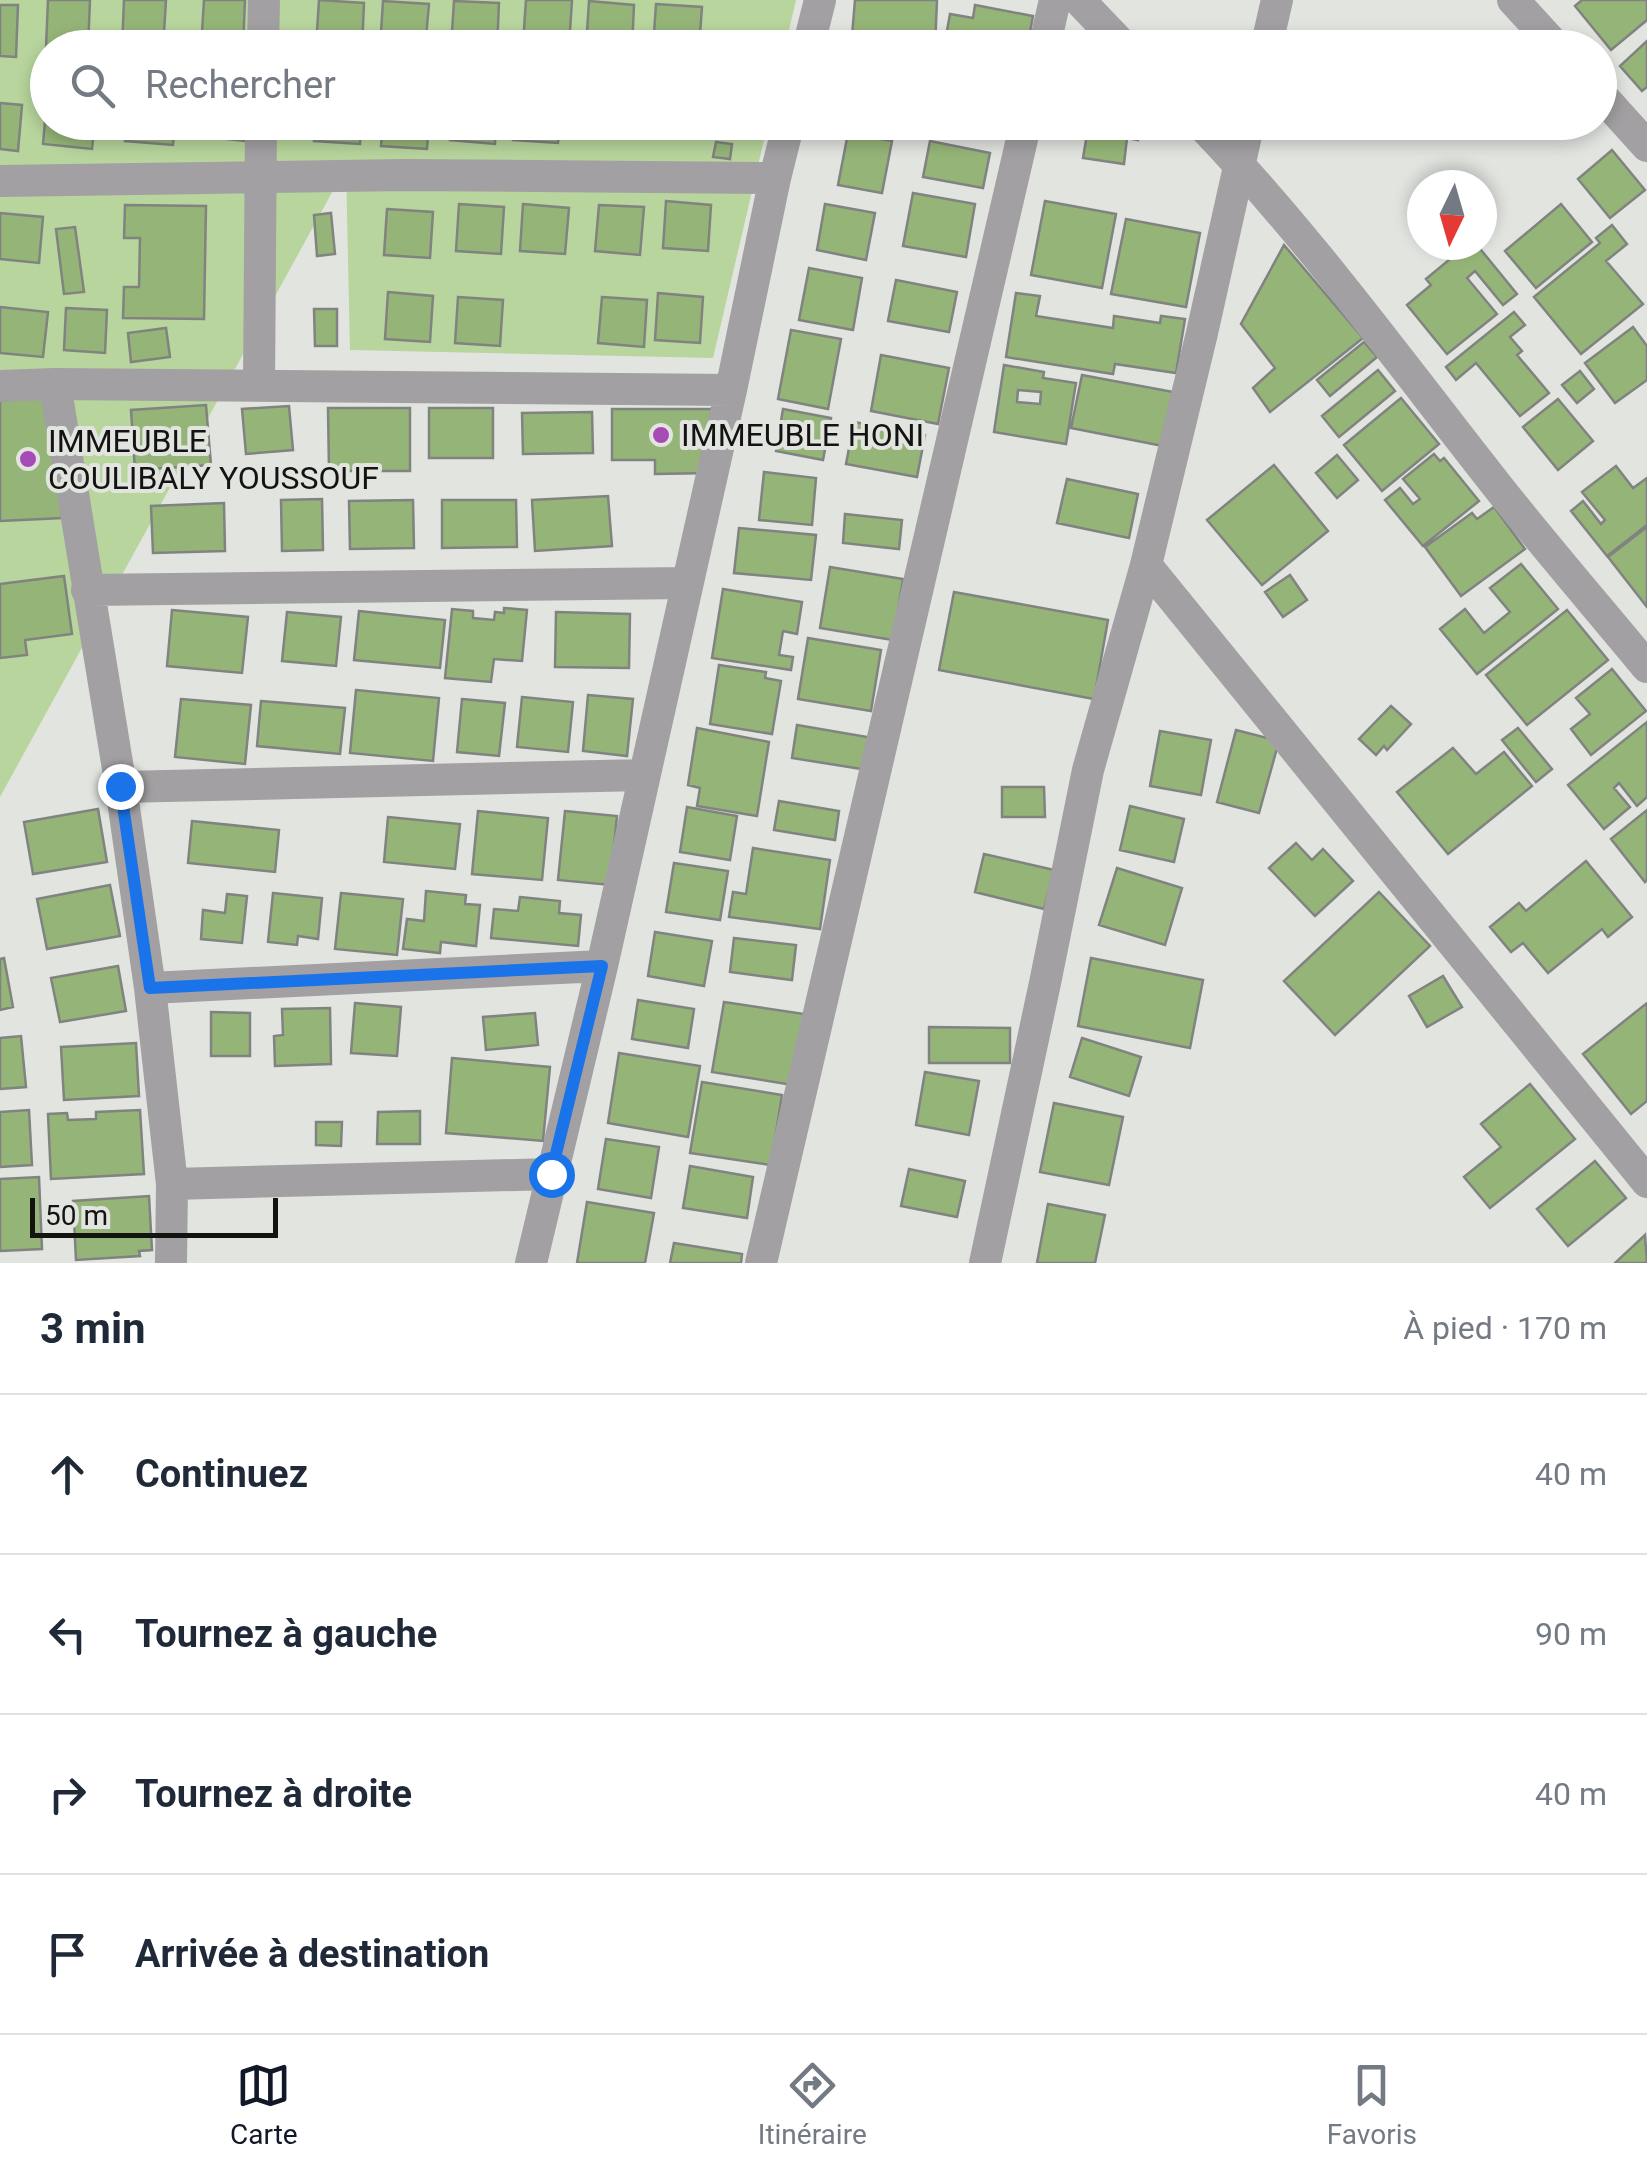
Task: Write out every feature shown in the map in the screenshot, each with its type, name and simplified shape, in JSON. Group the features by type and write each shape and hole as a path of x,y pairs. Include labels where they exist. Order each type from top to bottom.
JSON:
{"street":[{"path":"263,30 264,0"},
{"path":"812,30 820,0"},
{"path":"1048,30 1055,0"},
{"path":"1079,0 1108,30"},
{"path":"1270,30 1277,0"},
{"path":"1513,0 1540,30"},
{"path":"1617,113 1647,146"},
{"path":"259,386 261,140"},
{"path":"530,1263 602,966 784,140"},
{"path":"760,1263 1022,140"},
{"path":"1216,140 1364,311 1503,493 1647,667"},
{"path":"986,1263 1088,770 1146,565 1246,140"},
{"path":"0,180 423,175 774,178"},
{"path":"54,384 150,988 172,1184 170,1263"},
{"path":"0,386 731,390"},
{"path":"1146,565 1647,1182"},
{"path":"87,590 687,583"},
{"path":"120,786 644,775"},
{"path":"150,988 602,966"},
{"path":"172,1184 551,1174"}],"green space":[{"path":"0,0 796,0 789,30 30,30 30,140 764,140 713,358 350,350 346,167 0,797"}],"building":[{"path":"48,0 90,0 89,30 47,30"},
{"path":"124,0 166,0 164,30 123,30"},
{"path":"204,0 245,0 244,30 202,30"},
{"path":"319,0 364,3 363,30 317,30"},
{"path":"526,0 572,0 570,30 524,30"},
{"path":"855,0 937,0 936,30 852,30"},
{"path":"1582,0 1647,0 1647,20 1617,45 1617,30 1595,30 1575,6"},
{"path":"383,1 429,4 427,30 381,30"},
{"path":"454,1 499,3 498,30 452,30"},
{"path":"589,1 634,5 633,30 587,30"},
{"path":"656,4 702,7 700,30 654,30"},
{"path":"0,5 18,5 16,57 0,56"},
{"path":"975,5 1033,16 1030,30 947,30 950,14 973,18"},
{"path":"1647,41 1647,87 1642,91 1620,66"},
{"path":"0,103 22,105 18,151 0,149"},
{"path":"43,140 93,140 92,149 43,144"},
{"path":"125,140 173,140 173,145"},
{"path":"314,140 360,140 360,144"},
{"path":"382,140 428,140 427,149 381,146"},
{"path":"450,140 495,140 495,144"},
{"path":"513,140 558,140 558,143"},
{"path":"847,140 892,141 882,193 838,185"},
{"path":"1086,140 1127,140 1124,164 1083,158"},
{"path":"930,141 990,153 983,188 923,177"},
{"path":"716,142 732,144 730,159 713,157"},
{"path":"1612,150 1645,190 1610,218 1578,179"},
{"path":"913,193 975,204 966,257 903,246"},
{"path":"666,201 711,205 708,251 663,248"},
{"path":"1045,201 1116,214 1102,288 1031,275"},
{"path":"459,204 504,207 501,254 456,251"},
{"path":"523,204 569,208 565,254 520,251"},
{"path":"825,204 875,213 866,260 817,250"},
{"path":"1561,204 1592,242 1536,288 1505,251"},
{"path":"125,205 206,206 204,319 123,318 124,287 139,287 140,238 124,238"},
{"path":"599,205 644,207 640,255 595,251"},
{"path":"387,209 433,212 430,258 384,255"},
{"path":"0,213 43,217 39,263 0,259"},
{"path":"331,213 335,254 317,256 314,215"},
{"path":"1126,219 1200,233 1186,307 1111,294"},
{"path":"1612,225 1627,244 1606,261 1643,304 1581,354 1534,297 1600,243 1596,238"},
{"path":"75,227 84,292 64,294 56,229"},
{"path":"1284,245 1363,338 1270,412 1253,388 1275,368 1241,324"},
{"path":"1449,260 1489,260 1517,294 1503,305 1475,271 1467,278 1497,314 1447,354 1407,305 1431,285 1426,279"},
{"path":"809,268 862,278 853,330 799,320"},
{"path":"896,280 957,292 949,332 888,321"},
{"path":"388,292 433,296 430,342 385,339"},
{"path":"658,293 703,297 700,343 655,340"},
{"path":"1016,293 1040,296 1036,316 1113,328 1114,316 1160,323 1161,316 1185,319 1176,373 1115,364 1113,374 1006,357"},
{"path":"458,297 503,300 500,346 455,343"},
{"path":"602,297 647,300 644,347 598,343"},
{"path":"0,307 48,312 43,357 0,353"},
{"path":"66,308 107,310 105,353 64,350"},
{"path":"314,309 337,309 337,346 315,346"},
{"path":"1514,312 1525,325 1510,337 1522,351 1517,355 1549,393 1520,416 1476,363 1456,380 1446,367"},
{"path":"1633,327 1647,346 1647,380 1615,403 1585,363"},
{"path":"166,328 170,357 131,362 128,333"},
{"path":"791,330 841,339 828,409 778,399"},
{"path":"1364,342 1377,357 1330,396 1317,380"},
{"path":"881,355 949,368 938,424 871,411"},
{"path":"1004,365 1044,372 1043,378 1076,383 1066,444 994,432","holes":["1018,390 1041,392 1040,404 1017,402"]},
{"path":"1378,370 1395,391 1339,437 1322,416"},
{"path":"1580,371 1594,389 1577,403 1562,385"},
{"path":"1082,375 1173,392 1163,446 1071,428"},
{"name":"IMMEUBLE COULIBALY YOUSSOUF","path":"48,396 62,518 0,521 0,401"},
{"path":"1401,398 1439,444 1382,491 1344,445"},
{"path":"1558,399 1593,441 1558,470 1523,427"},
{"path":"206,405 211,465 135,470 131,410"},
{"path":"289,406 293,450 246,454 242,409"},
{"path":"328,408 410,408 410,471 329,471"},
{"path":"429,408 493,408 493,458 429,458"},
{"name":"IMMEUBLE HONI","path":"612,409 711,409 711,473 655,474 655,460 612,460"},
{"path":"783,409 831,418 823,460 776,451"},
{"path":"592,412 593,453 523,454 522,413"},
{"path":"854,422 925,435 917,477 846,464"},
{"path":"1434,454 1440,461 1444,458 1479,501 1423,546 1385,500 1400,488 1413,504 1420,499 1403,479"},
{"path":"1337,455 1358,480 1337,498 1316,473"},
{"path":"1274,465 1328,531 1262,585 1207,520"},
{"path":"1616,466 1633,488 1647,478 1647,525 1607,556 1571,511 1583,501 1601,524 1605,520 1582,492"},
{"path":"764,472 816,478 812,525 759,520"},
{"path":"1067,479 1138,494 1129,538 1057,523"},
{"path":"608,496 612,546 535,551 532,500"},
{"path":"322,499 323,550 282,551 281,500"},
{"path":"413,500 414,548 350,549 349,501"},
{"path":"442,500 516,500 517,547 442,548"},
{"path":"224,503 225,551 153,553 151,506"},
{"path":"1494,507 1525,549 1461,596 1425,547 1472,513 1477,519"},
{"path":"845,514 902,520 899,549 843,543"},
{"path":"1647,527 1647,607 1608,557"},
{"path":"739,528 816,535 811,580 734,573"},
{"path":"1521,564 1558,609 1477,674 1440,629 1465,609 1484,633 1510,612 1490,588"},
{"path":"830,567 903,579 893,640 820,628"},
{"path":"1290,575 1307,600 1283,617 1265,592"},
{"path":"64,576 72,634 25,640 27,655 0,658 0,584"},
{"path":"723,589 802,602 797,634 783,631 779,655 793,657 791,670 712,658"},
{"path":"954,592 1108,620 1094,699 939,670"},
{"path":"504,608 527,610 522,661 494,659 491,682 445,678 452,609 473,611 473,618 494,620 495,612 504,613"},
{"path":"172,610 248,617 242,673 167,666"},
{"path":"1567,610 1608,660 1527,725 1486,675"},
{"path":"359,611 445,620 440,668 354,660"},
{"path":"287,612 341,617 336,666 282,661"},
{"path":"556,612 630,614 629,668 555,667"},
{"path":"808,638 881,650 871,711 798,699"},
{"path":"719,665 766,672 765,678 781,681 772,734 710,724"},
{"path":"1612,669 1646,711 1591,755 1571,729 1590,714 1576,698"},
{"path":"356,690 439,698 433,761 350,753"},
{"path":"588,695 633,699 627,756 583,751"},
{"path":"522,697 573,702 568,752 517,747"},
{"path":"181,699 251,705 245,764 175,757"},
{"path":"462,699 505,703 499,756 457,752"},
{"path":"261,701 345,708 340,754 257,746"},
{"path":"1391,706 1411,724 1387,750 1384,746 1376,755 1359,739"},
{"path":"1647,722 1647,797 1637,806 1619,783 1614,788 1630,807 1604,829 1568,785"},
{"path":"797,725 873,738 868,770 792,758"},
{"path":"697,728 769,742 757,816 697,806 700,788 688,785"},
{"path":"1518,728 1552,769 1536,782 1502,740"},
{"path":"1236,730 1279,741 1259,813 1217,802"},
{"path":"1160,731 1211,740 1201,795 1150,786"},
{"path":"1453,748 1476,774 1504,752 1532,786 1448,854 1397,792"},
{"path":"1002,787 1044,787 1045,817 1002,817"},
{"path":"779,801 839,811 835,840 774,830"},
{"path":"1130,806 1184,819 1174,862 1120,850"},
{"path":"687,807 737,816 730,860 680,852"},
{"path":"98,809 107,862 33,874 24,822"},
{"path":"1647,810 1647,880 1645,882 1611,839"},
{"path":"478,811 548,818 542,880 472,874"},
{"path":"565,811 617,816 610,885 558,880"},
{"path":"388,817 460,824 455,869 384,862"},
{"path":"192,821 279,830 275,872 188,863"},
{"path":"1296,843 1312,860 1323,849 1353,881 1315,916 1269,868"},
{"path":"753,848 830,860 820,929 729,917 733,892 746,894"},
{"path":"984,854 1054,870 1044,909 975,892"},
{"path":"1586,861 1632,917 1608,937 1602,929 1548,973 1523,943 1511,952 1490,927 1519,903 1526,911"},
{"path":"674,863 728,871 720,920 666,912"},
{"path":"1117,868 1182,888 1165,945 1099,925"},
{"path":"110,885 120,936 47,949 37,899"},
{"path":"426,891 466,895 465,904 480,905 476,946 441,942 440,953 403,949 407,919 424,921"},
{"path":"1379,892 1430,946 1335,1035 1284,981"},
{"path":"273,893 322,898 318,939 298,936 297,945 268,942"},
{"path":"341,893 403,899 397,955 335,949"},
{"path":"227,894 247,896 242,943 201,939 203,910 225,913"},
{"path":"520,897 560,901 559,913 581,915 578,946 491,938 494,909 518,911"},
{"path":"655,932 712,941 704,986 648,976"},
{"path":"734,938 796,945 792,980 730,972"},
{"path":"4,958 13,1007 0,1010 0,959"},
{"path":"1091,958 1203,980 1190,1048 1078,1026"},
{"path":"118,966 126,1011 60,1022 51,978"},
{"path":"1443,976 1462,1007 1427,1027 1409,996"},
{"path":"638,1000 694,1009 688,1048 632,1039"},
{"path":"724,1002 804,1014 793,1085 712,1072"},
{"path":"355,1003 401,1007 397,1056 351,1053"},
{"path":"1647,1003 1647,1101 1631,1114 1583,1054"},
{"path":"330,1008 331,1064 275,1066 274,1036 283,1035 282,1009"},
{"path":"211,1012 250,1013 250,1056 211,1056"},
{"path":"535,1013 538,1045 486,1050 483,1017"},
{"path":"929,1027 1010,1028 1010,1063 929,1063"},
{"path":"21,1036 26,1087 0,1089 0,1038"},
{"path":"1082,1038 1141,1057 1129,1096 1070,1077"},
{"path":"136,1043 139,1096 64,1100 61,1047"},
{"path":"619,1053 700,1066 688,1137 608,1123"},
{"path":"452,1058 550,1067 543,1141 446,1133"},
{"path":"925,1072 979,1081 969,1135 916,1125"},
{"path":"702,1082 782,1095 771,1165 690,1153"},
{"path":"1530,1084 1575,1139 1490,1208 1464,1177 1501,1147 1481,1124"},
{"path":"1054,1103 1123,1117 1109,1185 1040,1172"},
{"path":"29,1110 32,1165 0,1167 0,1112"},
{"path":"140,1110 144,1174 51,1179 48,1114 67,1113 68,1120 96,1119 96,1112"},
{"path":"420,1111 420,1144 377,1144 378,1112"},
{"path":"316,1122 342,1122 341,1146 316,1145"},
{"path":"606,1139 659,1147 651,1198 598,1189"},
{"path":"1595,1161 1626,1198 1568,1246 1537,1209"},
{"path":"690,1166 753,1177 747,1218 683,1208"},
{"path":"909,1169 965,1181 957,1217 901,1206"},
{"path":"39,1177 42,1249 0,1251 0,1179"},
{"path":"149,1196 152,1250 139,1251 140,1256 76,1260 73,1201"},
{"path":"587,1202 654,1213 645,1263 577,1263"},
{"path":"1048,1204 1105,1215 1095,1263 1037,1263"},
{"path":"1645,1235 1647,1263 1615,1263"},
{"path":"674,1243 742,1254 741,1263 670,1263"}],"place":[{"name":"IMMEUBLE HONI","path":"661,435"},
{"name":"IMMEUBLE COULIBALY YOUSSOUF","path":"28,459"}],"route":[{"path":"120,786 150,988 602,966 551,1174"}]}
